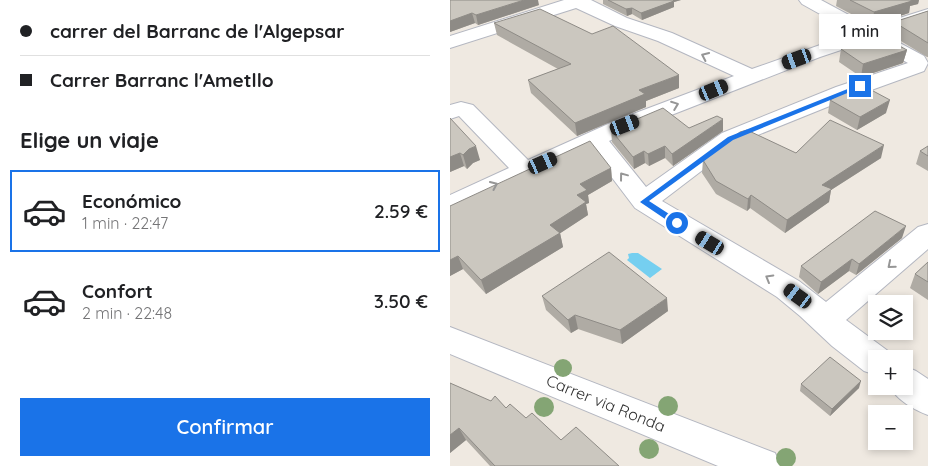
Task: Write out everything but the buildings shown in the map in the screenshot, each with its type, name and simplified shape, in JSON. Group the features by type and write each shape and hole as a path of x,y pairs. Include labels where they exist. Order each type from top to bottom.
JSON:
{"street":[{"path":"644,202 730,138 844,92 917,67 917,60 808,0"},
{"path":"450,42 577,1 621,22 665,37 750,76"},
{"path":"450,205 625,125 750,76 928,14"},
{"path":"450,112 461,109 465,110 525,171"},
{"path":"596,139 644,202 788,289 811,307 843,337 868,356"},
{"path":"825,320 928,234"},
{"name":"Carrer via Ronda","path":"450,340 762,466"},
{"path":"913,388 928,399"}],"water":[{"path":"638,253 662,269 650,278 627,260 629,258 628,254"}],"route":[{"path":"677,223 644,202 730,138 860,86"}]}
